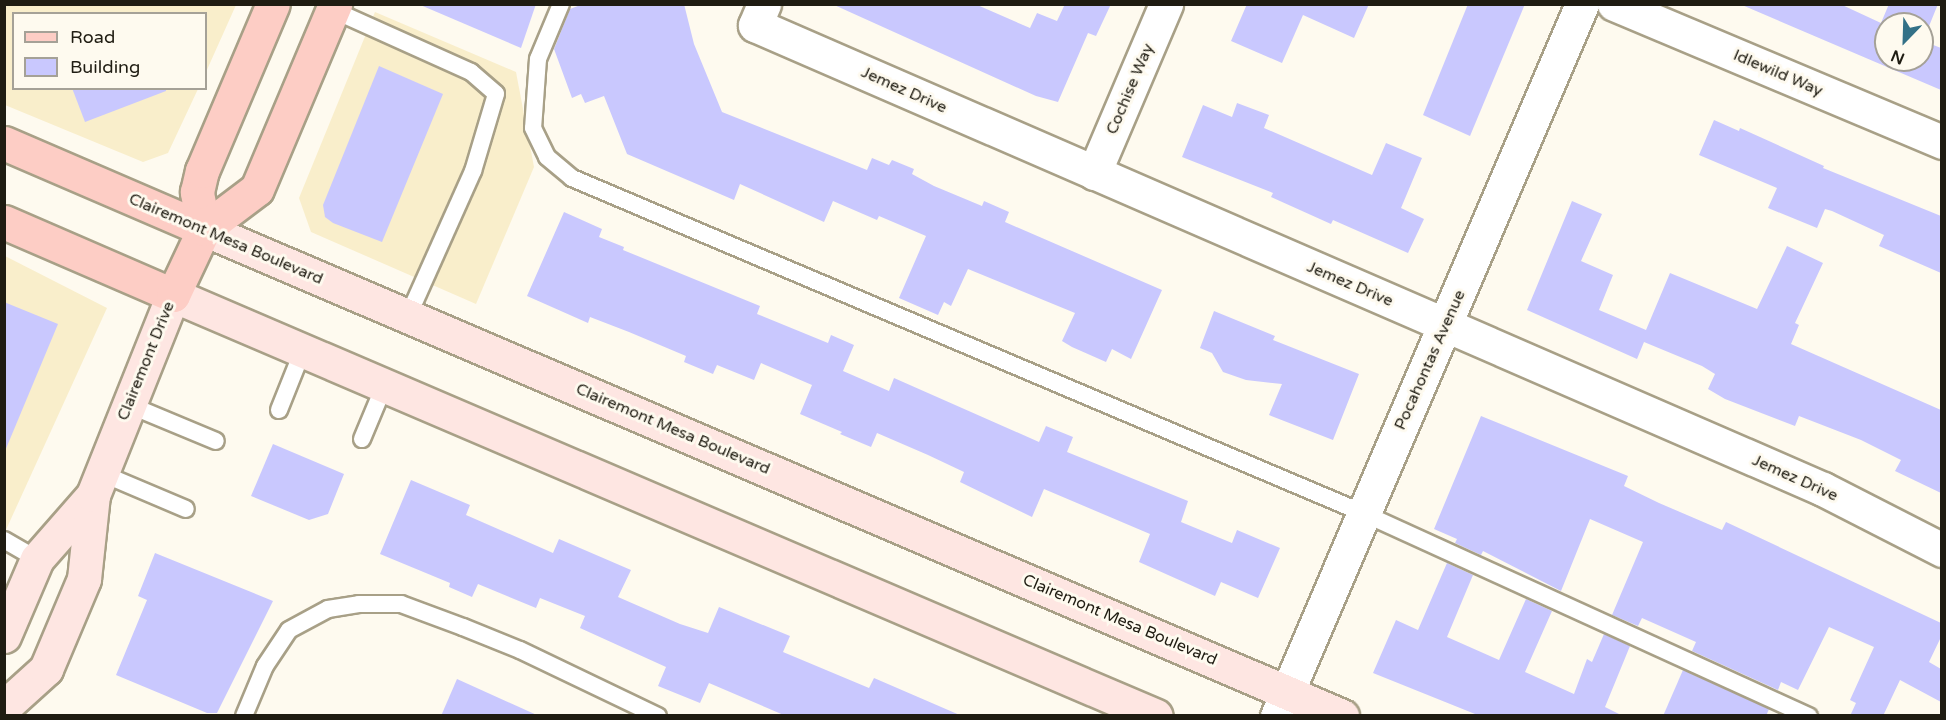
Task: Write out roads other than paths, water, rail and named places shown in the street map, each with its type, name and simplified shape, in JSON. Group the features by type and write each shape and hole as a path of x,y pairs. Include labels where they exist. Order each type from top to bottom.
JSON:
{"main road":[{"path":"204,229 197,192 202,171 273,4"},
{"name":"Clairemont Drive","path":"5,703 46,669 84,579 97,484 173,295 204,229 257,189 334,7"},
{"name":"Clairemont Mesa Boulevard","path":"4,143 408,316 1282,704 1342,716"},
{"path":"4,222 1156,716"},
{"name":"Clairemont Drive","path":"4,636 37,559 97,484"}],"street":[{"name":"Cochise Way","path":"1094,173 1166,4"},
{"name":"Pocahontas Avenue","path":"1282,704 1582,4"},
{"name":"Idlewild Way","path":"1614,4 1941,142"},
{"name":"Jemez Drive","path":"759,15 1094,173 1823,489 1941,550"}],"lane":[{"path":"561,4 538,58 533,128 547,157 572,178 1363,513 1809,716"},
{"path":"334,7 471,72 496,94 473,171 408,316"},
{"path":"279,410 303,350"},
{"path":"362,439 385,384"},
{"path":"128,404 216,441"},
{"path":"97,484 186,508"},
{"path":"4,540 37,559"},
{"path":"243,716 266,666 289,630 328,609 359,603 401,604 520,650 657,716"}]}
